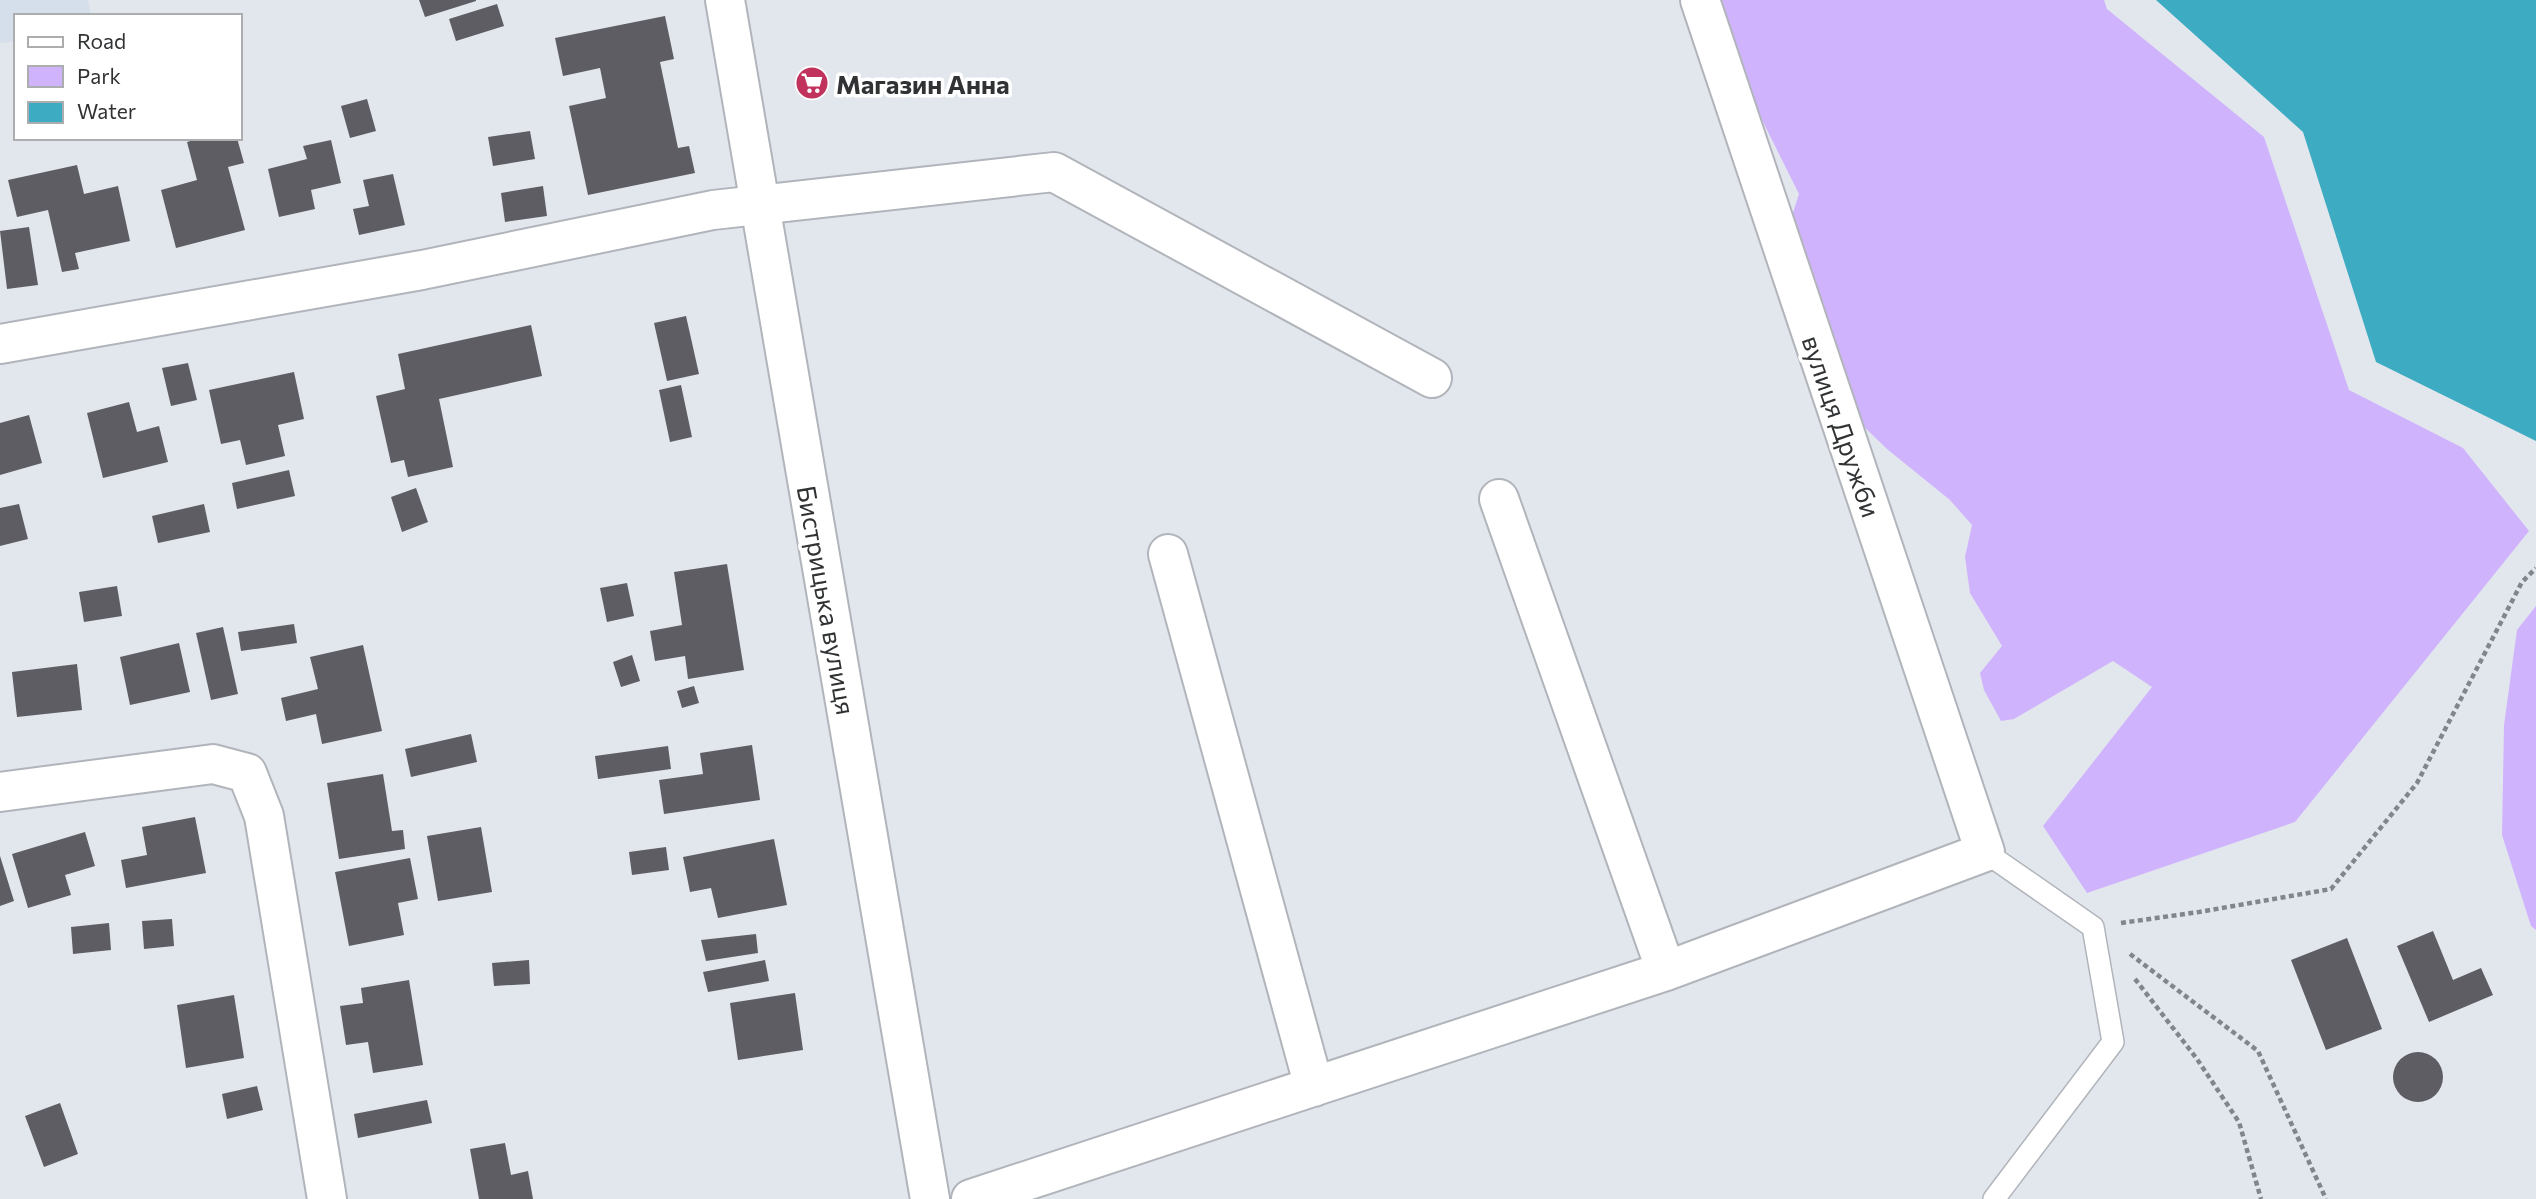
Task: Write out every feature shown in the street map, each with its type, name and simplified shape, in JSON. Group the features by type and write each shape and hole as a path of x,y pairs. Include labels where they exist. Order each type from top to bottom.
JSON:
{"street":[{"name":"Бистрицька вулиця","path":"726,0 930,1199"},
{"name":"вулиця Дружби","path":"1700,0 1985,852"},
{"path":"0,344 422,270 713,210 1054,172 1432,378"},
{"path":"1499,499 1666,971"},
{"path":"1168,554 1314,1087"},
{"path":"0,792 213,764 247,773 264,816 327,1199"},
{"path":"971,1199 1666,971 1985,852"}],"lane":[{"path":"1985,852 2093,926 2113,1042 1994,1199"}],"path":[{"path":"2093,926 2199,912 2330,889 2417,783 2522,582 2536,568"},
{"path":"2093,926 2258,1051 2326,1199"},
{"path":"2133,977 2197,1059 2239,1122 2261,1199"}],"shaded area":[{"path":"0,0 88,0 91,14 14,14 14,41 0,43"}],"green space":[{"path":"1715,0 2104,0 2107,9 2264,137 2349,390 2463,448 2529,531 2295,822 2087,893 2043,826 2152,687 2113,661 2014,719 2001,721 1984,690 1980,673 2002,646 1970,593 1965,557 1972,525 1950,500 1887,449 1855,418 1788,228 1799,194 1756,108"},
{"path":"2536,606 2536,930 2531,926 2502,835 2504,725 2517,630"}],"water":[{"path":"2156,0 2536,0 2536,441 2376,362 2303,132"}],"building":[{"path":"419,0 476,0 476,1 425,17"},
{"path":"497,4 504,26 456,41 449,19"},
{"path":"665,16 674,59 660,62 678,148 689,146 695,173 588,195 569,106 606,98 600,68 563,76 555,38"},
{"path":"367,99 376,131 350,138 341,106"},
{"path":"530,131 535,159 493,166 488,137"},
{"path":"238,140 244,163 228,167 245,230 176,248 161,190 197,180 187,142"},
{"path":"331,140 341,183 311,190 315,209 279,217 268,169 307,159 303,146"},
{"path":"77,165 84,194 118,186 130,241 75,253 79,269 62,272 48,210 17,217 8,180"},
{"path":"393,174 405,225 359,235 353,209 369,206 363,180"},
{"path":"543,186 547,216 505,222 501,193"},
{"path":"29,227 38,285 7,289 0,231"},
{"path":"686,316 699,374 667,381 654,323"},
{"path":"531,325 542,376 439,399 453,467 408,477 404,460 391,463 376,396 405,389 398,354"},
{"path":"188,363 197,400 171,406 162,368"},
{"path":"294,372 304,419 278,425 285,456 246,465 240,440 221,444 209,390"},
{"path":"681,385 692,437 670,442 659,390"},
{"path":"129,402 137,432 159,426 168,462 103,478 87,413"},
{"path":"29,415 42,463 0,475 0,423"},
{"path":"289,470 295,496 237,509 232,483"},
{"path":"416,488 428,522 402,532 391,497"},
{"path":"19,504 28,539 0,546 0,508"},
{"path":"204,504 210,532 158,543 152,516"},
{"path":"727,564 744,670 688,679 685,656 655,661 650,631 682,625 674,572"},
{"path":"627,583 634,616 607,622 600,588"},
{"path":"117,586 122,616 84,622 79,592"},
{"path":"294,624 297,643 241,651 238,632"},
{"path":"223,627 238,694 211,700 196,633"},
{"path":"179,643 190,692 130,705 120,657"},
{"path":"363,645 382,731 322,744 316,714 286,721 281,698 318,689 310,657"},
{"path":"632,655 640,681 621,687 613,662"},
{"path":"77,664 82,710 17,717 12,672"},
{"path":"694,686 699,703 682,708 677,691"},
{"path":"471,734 477,762 411,777 405,749"},
{"path":"752,745 760,800 664,814 659,780 703,774 700,753"},
{"path":"668,746 671,769 598,779 595,756"},
{"path":"383,774 392,831 403,830 405,849 339,859 327,783"},
{"path":"195,817 206,873 126,888 121,860 147,855 142,827"},
{"path":"481,827 492,892 438,901 427,836"},
{"path":"85,832 95,866 65,875 71,895 28,908 12,854"},
{"path":"774,839 787,905 718,918 711,888 690,892 683,857"},
{"path":"666,847 669,870 632,875 629,852"},
{"path":"0,856 14,901 0,906"},
{"path":"410,858 418,899 398,903 404,935 349,946 335,872"},
{"path":"172,919 174,946 144,949 142,921"},
{"path":"109,923 111,950 73,954 71,927"},
{"path":"2433,931 2453,980 2481,968 2493,995 2429,1022 2397,946"},
{"path":"756,934 758,953 706,961 701,940"},
{"path":"2347,938 2382,1029 2326,1050 2291,960"},
{"path":"529,960 530,984 494,986 492,963"},
{"path":"765,960 769,981 708,992 703,972"},
{"path":"409,980 423,1065 373,1073 368,1042 346,1045 340,1006 363,1003 361,988"},
{"path":"795,993 803,1050 738,1060 730,1003"},
{"path":"234,995 244,1058 186,1068 177,1005"},
{"path":"2418,1052 2435,1060 2443,1077 2435,1094 2418,1102 2401,1094 2393,1077 2401,1060"},
{"path":"257,1086 263,1110 227,1119 222,1094"},
{"path":"427,1100 432,1123 358,1138 354,1114"},
{"path":"60,1103 78,1154 44,1167 25,1116"},
{"path":"505,1143 511,1175 528,1171 533,1199 479,1199 470,1149"}],"place":[{"name":"Магазин Анна","path":"812,83"}]}
